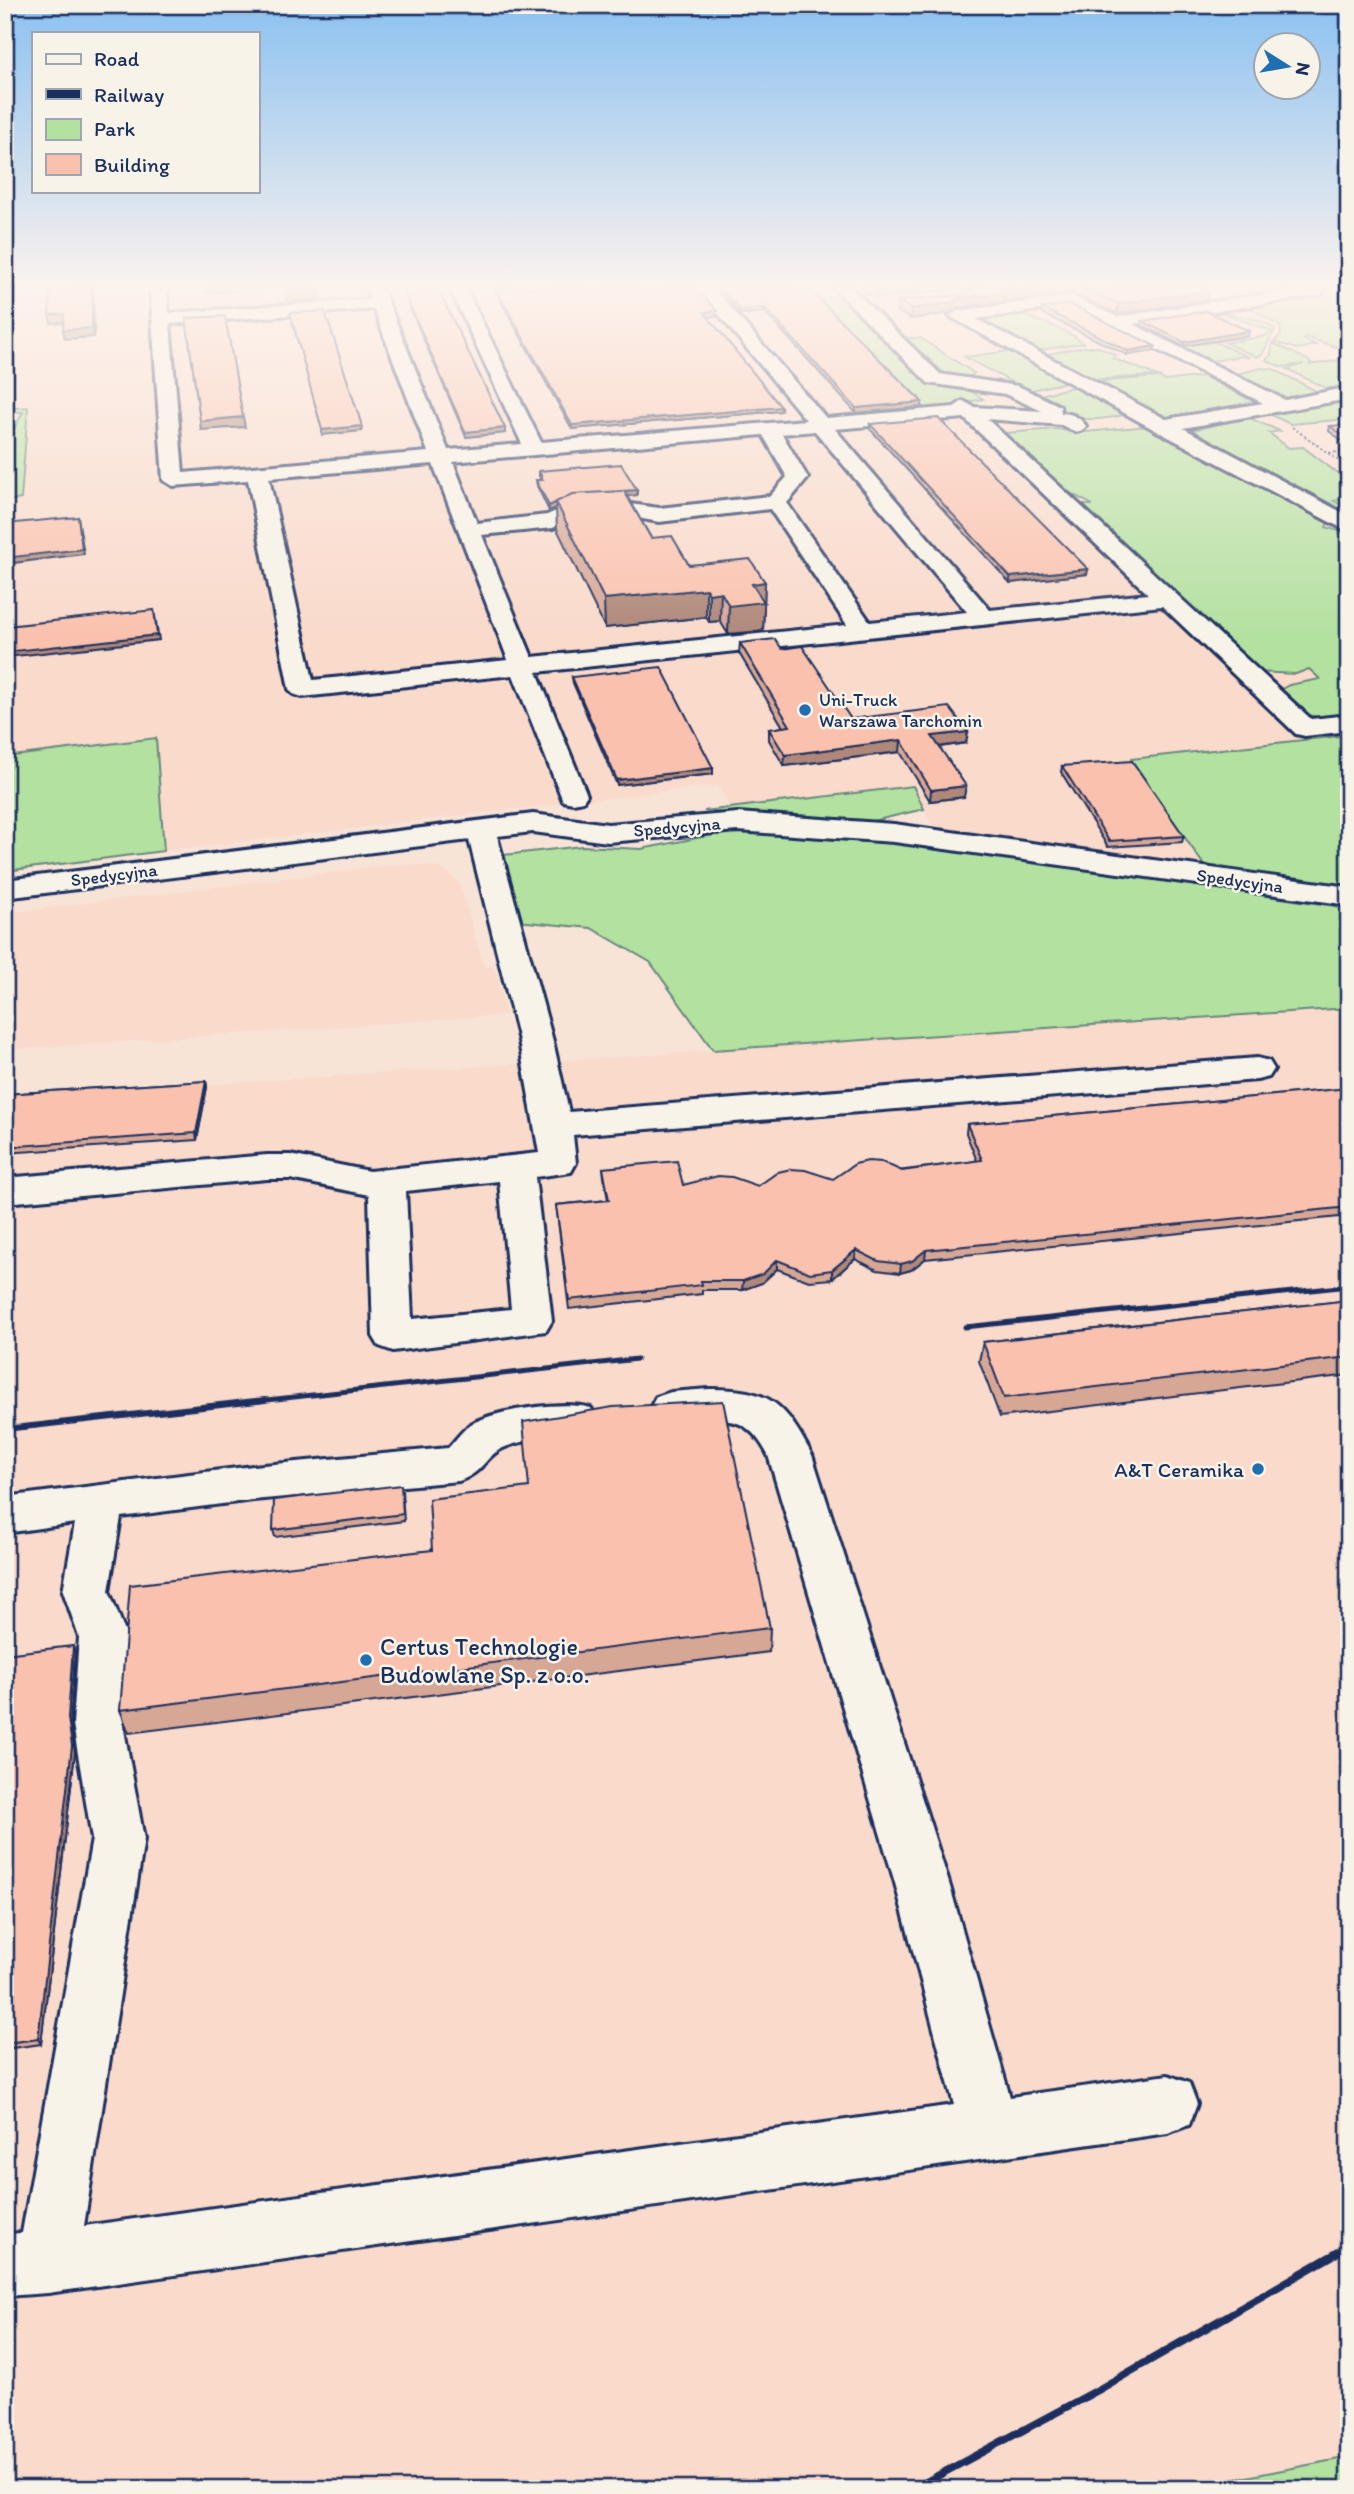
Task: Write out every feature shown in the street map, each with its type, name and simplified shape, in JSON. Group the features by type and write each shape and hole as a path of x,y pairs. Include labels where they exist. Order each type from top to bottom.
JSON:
{"street":[{"path":"168,403 173,480 819,422 968,412 1071,422 1155,422 1296,403"},
{"path":"420,403 573,795"},
{"path":"513,403 534,448"},
{"path":"803,403 984,618"},
{"path":"982,403 963,407 1305,728 1349,723"},
{"path":"1045,403 1071,422"},
{"path":"1120,403 1349,525"},
{"path":"1278,403 1283,406"},
{"path":"986,429 1071,422"},
{"path":"470,530 553,521 567,512 616,508 659,515 776,502 798,478 768,427"},
{"path":"257,472 302,689 1164,598"},
{"path":"776,502 862,629"},
{"name":"Spedycyjna","path":"5,889 533,823 608,833 737,822 894,832 1349,896"},
{"path":"5,1191 267,1167 290,1167 369,1183 558,1163 554,1125 536,1041 480,828"},
{"path":"554,1125 1257,1069"},
{"path":"387,1181 393,1336 532,1321 516,1168"},
{"path":"5,1514 253,1483 460,1464 486,1436 530,1424 699,1405 740,1406 769,1420 790,1455 922,1883 989,2128"},
{"path":"101,1502 86,1591 103,1637 98,1724 118,1839 27,2264 1168,2104"}],"path":[{"path":"1261,409 1310,438 1349,468"},
{"path":"1340,420 1349,426"},
{"path":"1328,453 1349,452"}],"shaded area":[{"path":"5,403 1349,403 1349,735 1132,759 1208,871 934,829 912,787 730,808 718,785 164,851 156,738 5,757 5,501 21,499 27,407 5,409"},
{"path":"397,864 434,866 448,872 460,885 484,967 495,967 506,1015 5,1050 5,913"},
{"name":"Certus Technologie Budowlane Sp. z o.o.","path":"1349,1008 1349,2489 5,2489 5,1098"}],"green space":[{"path":"922,403 962,403 925,411"},
{"path":"1054,403 1113,403 1131,414 1084,419 1069,414"},
{"path":"1133,403 1259,404 1257,407 1162,419"},
{"path":"1328,403 1349,403 1349,419 1290,424 1271,415"},
{"path":"28,407 21,499 5,501 5,446 23,412 5,412 5,409"},
{"path":"1249,418 1280,431 1269,433 1289,448 1303,447 1349,482 1349,498 1334,501 1349,509 1349,521 1186,431"},
{"path":"1157,427 1329,520 1326,527 1349,534 1349,719 1312,716 1279,699 1280,690 1289,685 1320,679 1309,669 1296,674 1257,672 1080,505 1093,505 1028,466 1009,444 1005,433 1058,429 1075,433"},
{"path":"1349,735 1349,889 1208,871 1131,759"},
{"path":"156,738 164,851 5,871 5,757"},
{"path":"913,786 924,809 860,824 704,811"},
{"path":"733,831 903,843 1349,908 1349,1008 713,1050 650,962 591,928 517,921 495,856 582,846 641,849"},
{"path":"1349,2457 1349,2489 1185,2489"}],"building":[{"path":"198,403 241,403 243,417 200,421"},
{"path":"315,403 355,403 362,426 322,430"},
{"path":"453,403 493,403 505,428 465,432"},
{"path":"560,403 778,403 781,407 572,425"},
{"path":"852,403 907,403 856,408"},
{"path":"938,418 1088,569 1010,577 870,424"},
{"path":"1349,425 1349,446 1340,440 1348,439 1330,426"},
{"path":"621,464 637,490 572,494 549,506 536,480 543,480 539,471"},
{"path":"624,491 651,538 672,536 689,565 750,559 765,582 752,584 764,602 729,606 721,592 709,594 706,589 604,599 556,502 572,494"},
{"path":"78,517 82,549 5,558 5,524"},
{"path":"154,610 157,635 6,652 7,626"},
{"path":"775,639 782,649 802,646 851,719 949,707 968,732 932,736 966,786 931,790 901,740 785,755 769,729 790,726 740,643"},
{"path":"661,667 713,768 617,780 572,677"},
{"path":"1132,761 1184,836 1109,841 1062,766"},
{"path":"206,1081 196,1133 5,1147 5,1094"},
{"path":"1349,1088 1349,1207 926,1250 912,1261 901,1264 878,1261 856,1250 832,1270 810,1273 777,1260 763,1274 743,1281 701,1281 702,1285 569,1300 556,1205 609,1200 603,1168 677,1161 683,1185 718,1176 732,1177 758,1186 778,1172 791,1169 805,1170 833,1179 855,1164 868,1161 882,1162 902,1171 982,1160 967,1124"},
{"path":"1349,1300 1349,1357 1004,1398 983,1342"},
{"path":"723,1401 770,1628 120,1710 130,1585 432,1550 429,1499 529,1487 523,1422 613,1407"},
{"path":"401,1485 403,1514 273,1530 274,1500"},
{"path":"73,1646 68,1718 72,1746 38,2039 5,2043 5,1654"}],"railway":[{"path":"965,1327 1349,1286"},
{"path":"249,1402 637,1359"},
{"path":"5,1429 265,1400"},
{"path":"913,2489 1098,2390 1349,2246"}],"place":[{"name":"Uni-Truck Warszawa Tarchomin","path":"805,710"},
{"name":"A&T Ceramika","path":"1258,1469"},
{"name":"Certus Technologie Budowlane Sp. z o.o.","path":"366,1660"}]}
